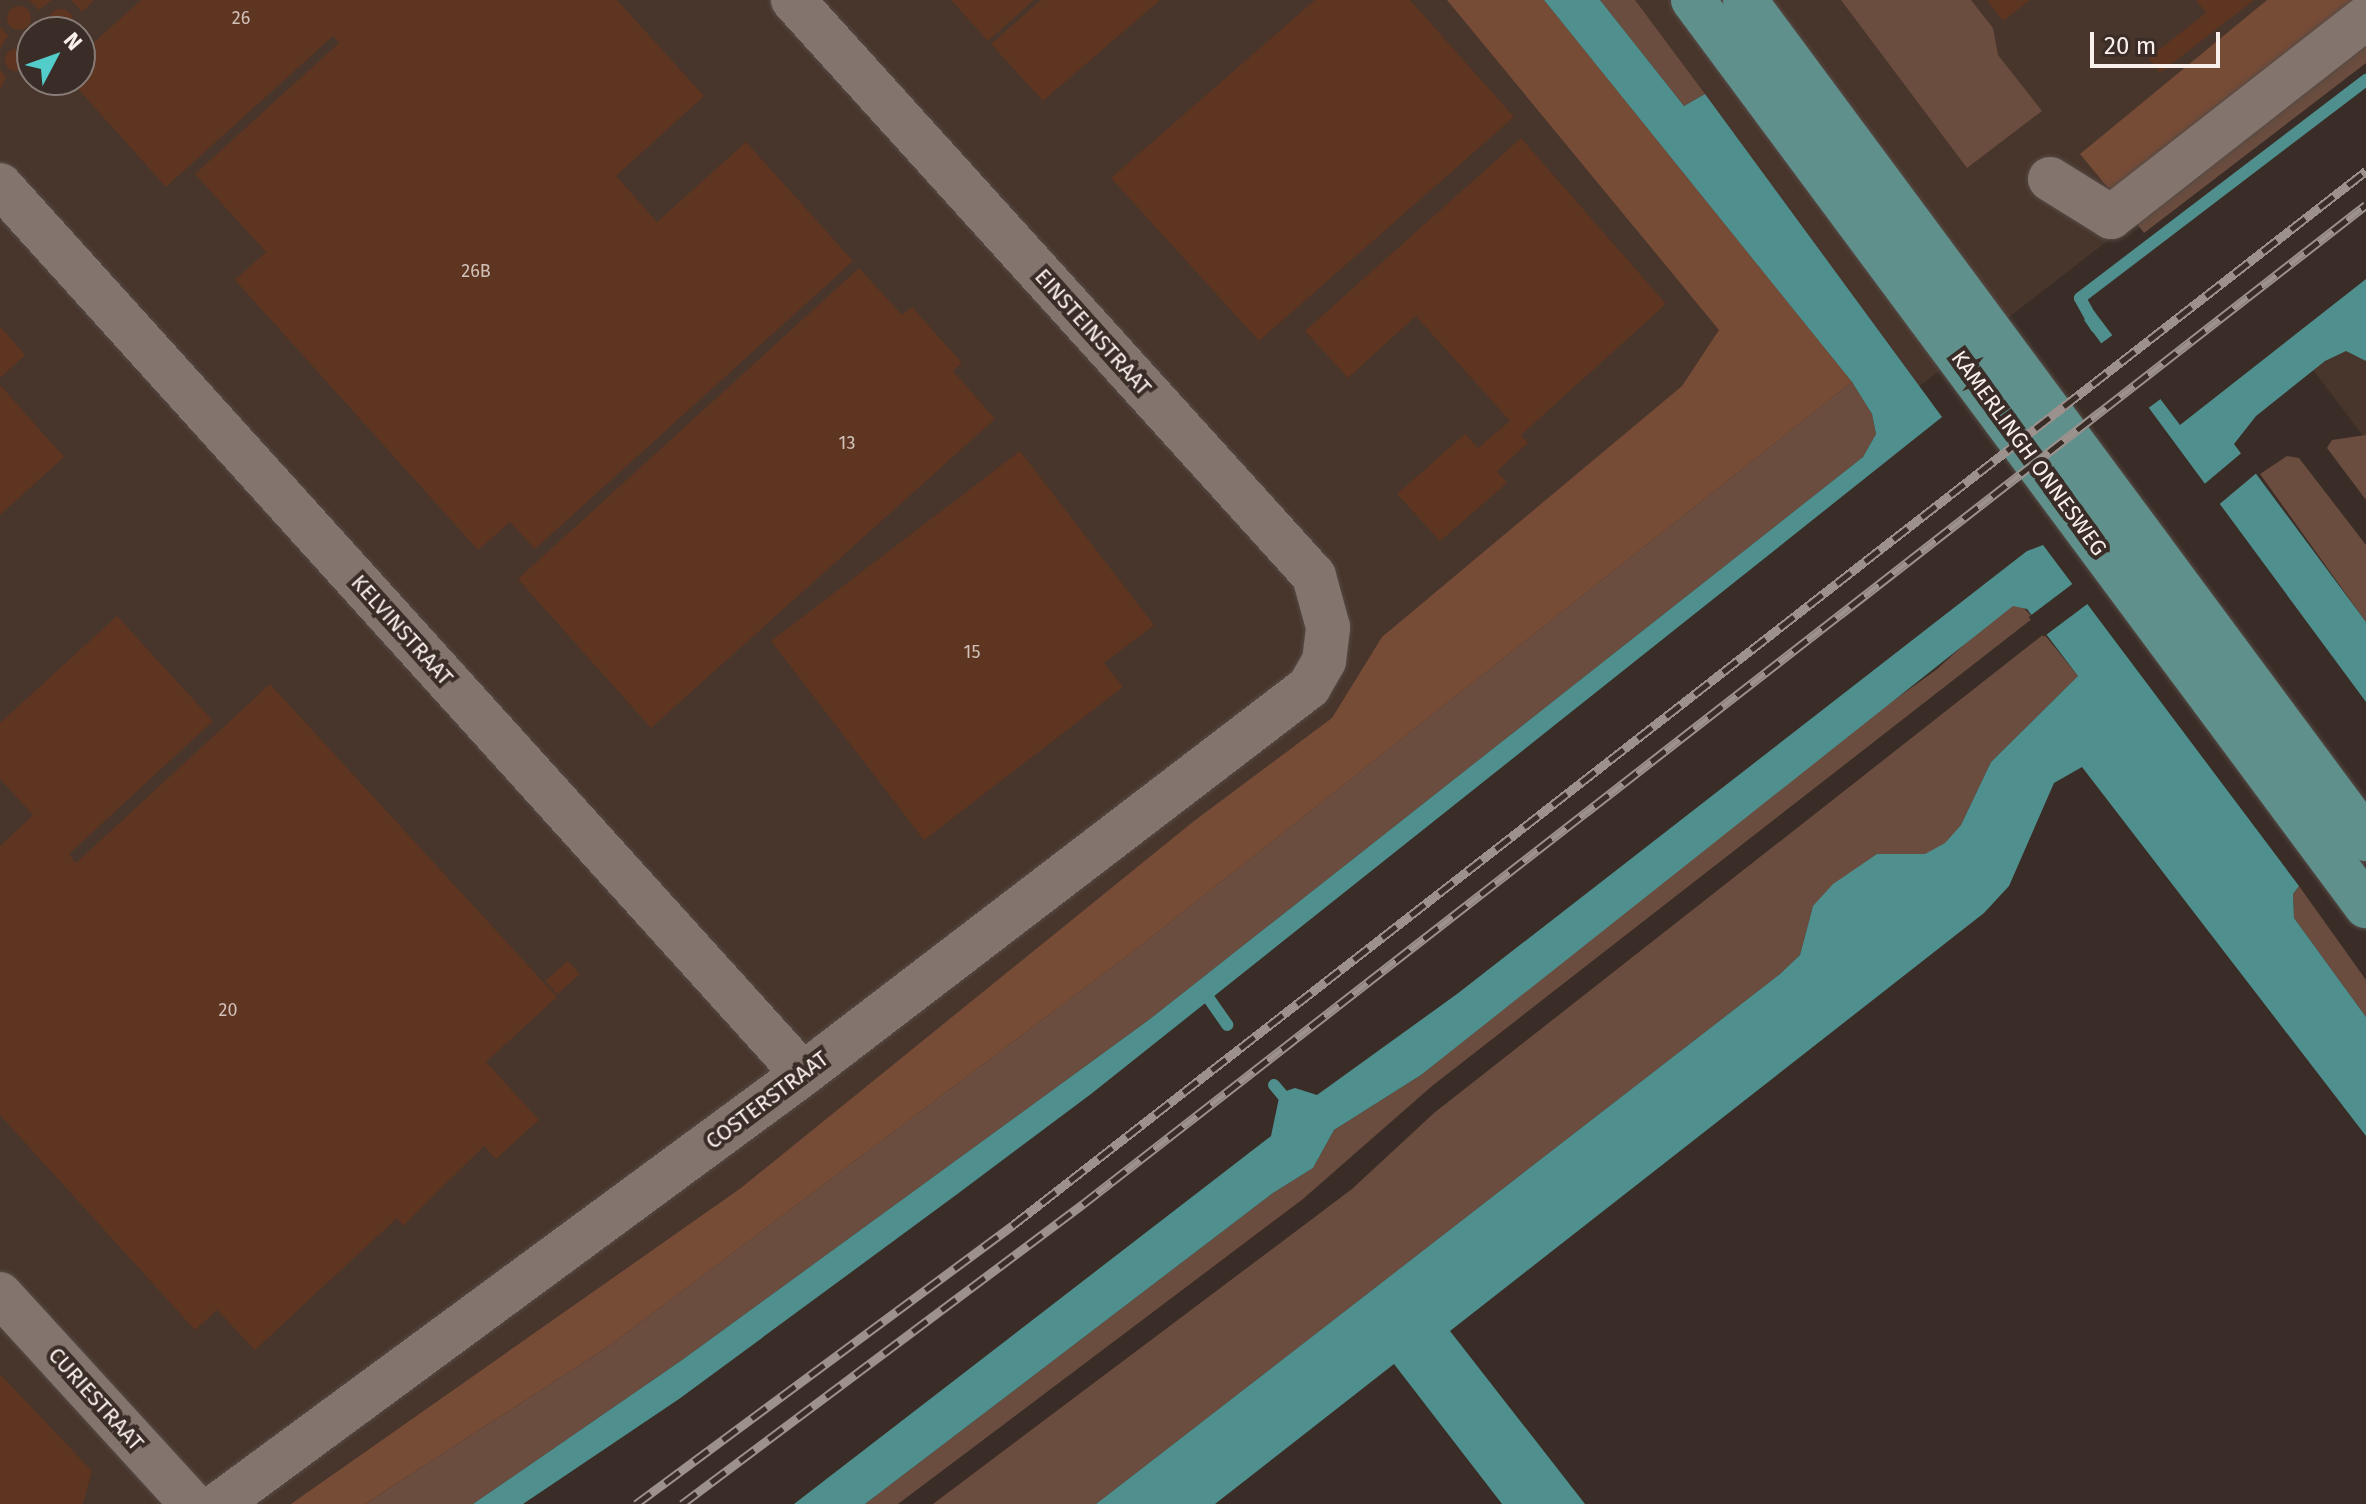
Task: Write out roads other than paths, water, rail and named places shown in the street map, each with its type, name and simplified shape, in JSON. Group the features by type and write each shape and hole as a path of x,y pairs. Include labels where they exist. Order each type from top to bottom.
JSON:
{"main road":[{"name":"KAMERLINGH ONNESWEG","path":"1693,0 2366,906"},
{"name":"KAMERLINGH ONNESWEG","path":"1745,0 2366,839"}],"street":[{"name":"EINSTEINSTRAAT","path":"793,0 1314,576 1328,627 1324,661 1309,687"},
{"path":"2050,179 2111,217 2366,18"},
{"name":"KELVINSTRAAT","path":"0,185 803,1074"},
{"name":"COSTERSTRAAT","path":"219,1504 803,1074 1309,687"},
{"name":"CURIESTRAAT","path":"0,1294 192,1504"}],"water":[{"path":"1544,0 1600,0 1684,106 1705,94 1942,417 1091,1094 956,1195 679,1399 523,1504 473,1504 682,1360 1150,1019 1863,457 1876,434 1872,414 1852,382"},
{"path":"2366,279 2366,361 2346,351 2325,361 2256,416 2234,444 2366,622 2366,702 2084,320 2094,311 2180,425"},
{"path":"2043,545 2299,886 2293,894 2294,918 2366,1017 2366,1136 2082,767 2054,783 2009,886 1984,913 1450,1331 1585,1504 1502,1504 1394,1364 1215,1504 1096,1504 1780,974 1800,955 1813,906 1833,884 1877,854 1925,854 1945,843 1961,825 1991,762 2078,676 2027,609 2013,606 1421,1075 1334,1130 1313,1168 1273,1193 865,1504 794,1504 1271,1136 1280,1093 1295,1088 1317,1095 1457,994 2027,551"}],"waterway":[{"path":"2096,327 2080,298 2366,80"},
{"path":"1205,993 1227,1025"},
{"path":"1274,1085 1290,1104"}],"railway":[{"path":"636,1504 1013,1225 2366,171"},
{"path":"682,1504 1083,1204 2366,205"}]}
